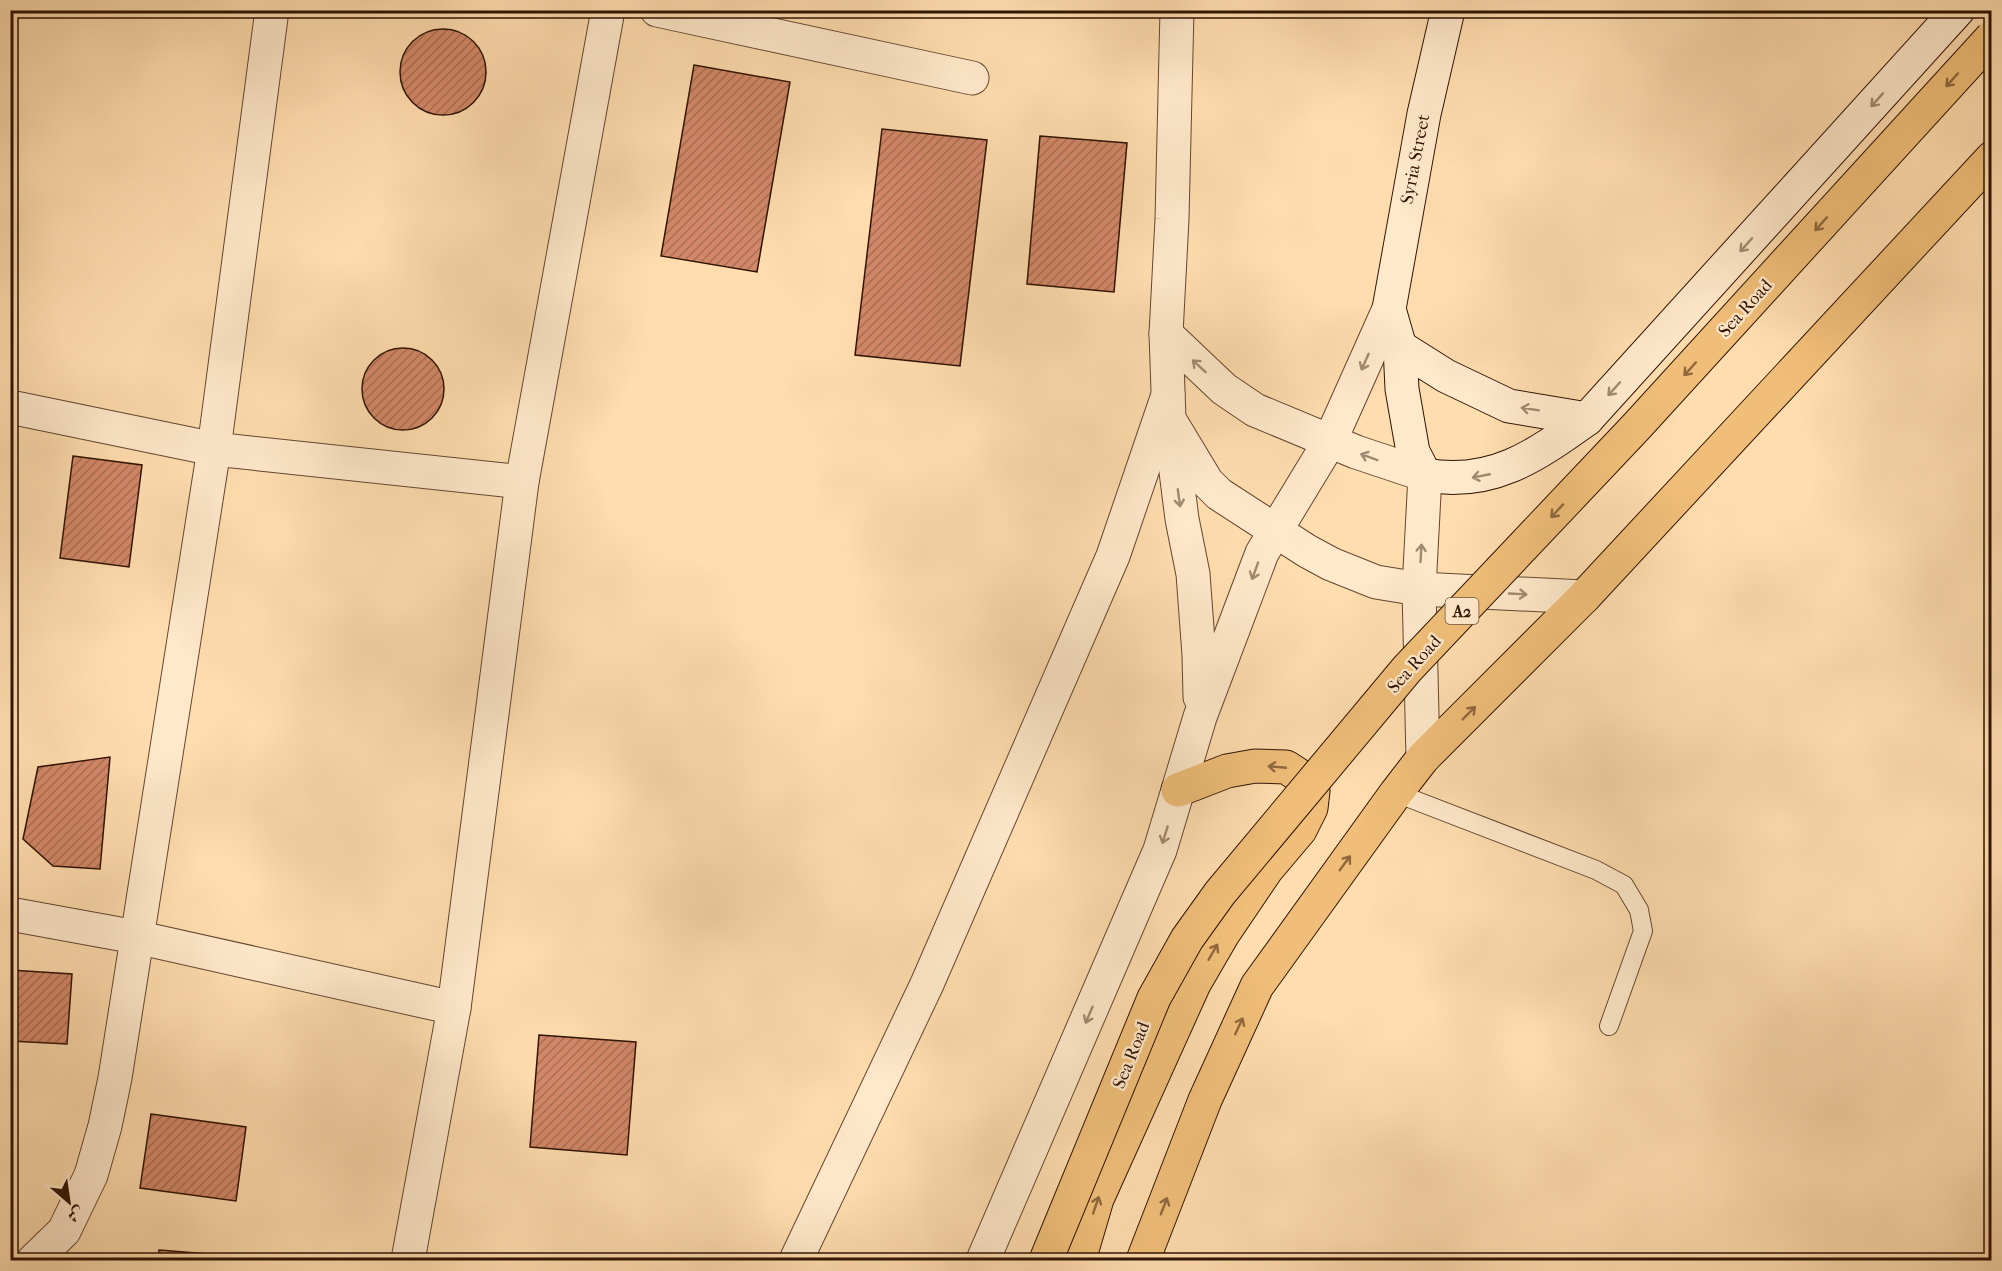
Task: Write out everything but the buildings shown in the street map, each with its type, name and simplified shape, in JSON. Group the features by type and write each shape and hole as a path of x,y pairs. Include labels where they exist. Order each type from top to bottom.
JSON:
{"highway":[{"name":"Sea Road","path":"1046,1260 1154,998 1187,939 1220,893 1407,669 1636,428 1992,37"},
{"path":"1143,1260 1205,1100 1257,986 1396,793 1423,758 1584,597 1992,159"},
{"path":"1079,1260 1097,1199 1194,984 1223,934 1261,878 1300,830 1311,808 1313,791 1300,776 1286,767 1255,766 1227,771 1178,790"}],"street":[{"path":"34,1260 64,1231 91,1175 105,1126 115,1078 213,449 272,10"},
{"path":"408,1260 454,1008 522,482 608,10"},
{"path":"657,10 972,78"},
{"path":"1178,10 1166,334 1168,407 1182,519 1193,574 1199,655 1200,717"},
{"name":"Syria Street","path":"1389,309 1424,114 1448,10"},
{"path":"1166,334 1224,389 1255,410 1380,461 1425,475 1446,478 1488,475 1545,449 1587,419 1959,10"},
{"path":"1389,309 1400,347 1402,389 1413,452 1425,475 1419,589 1423,758"},
{"path":"983,1260 1160,850 1200,717 1262,553 1330,441 1389,309"},
{"path":"1400,347 1446,376 1509,406 1587,419"},
{"path":"10,407 213,449 522,482"},
{"path":"1168,407 1207,482 1219,494 1307,551 1357,575 1376,582 1419,589 1584,597"},
{"path":"796,1260 927,984 1113,556 1168,407"},
{"path":"10,914 136,937 454,1008"}],"lane":[{"path":"1396,793 1596,870 1624,885 1639,910 1643,931 1608,1026"}]}
